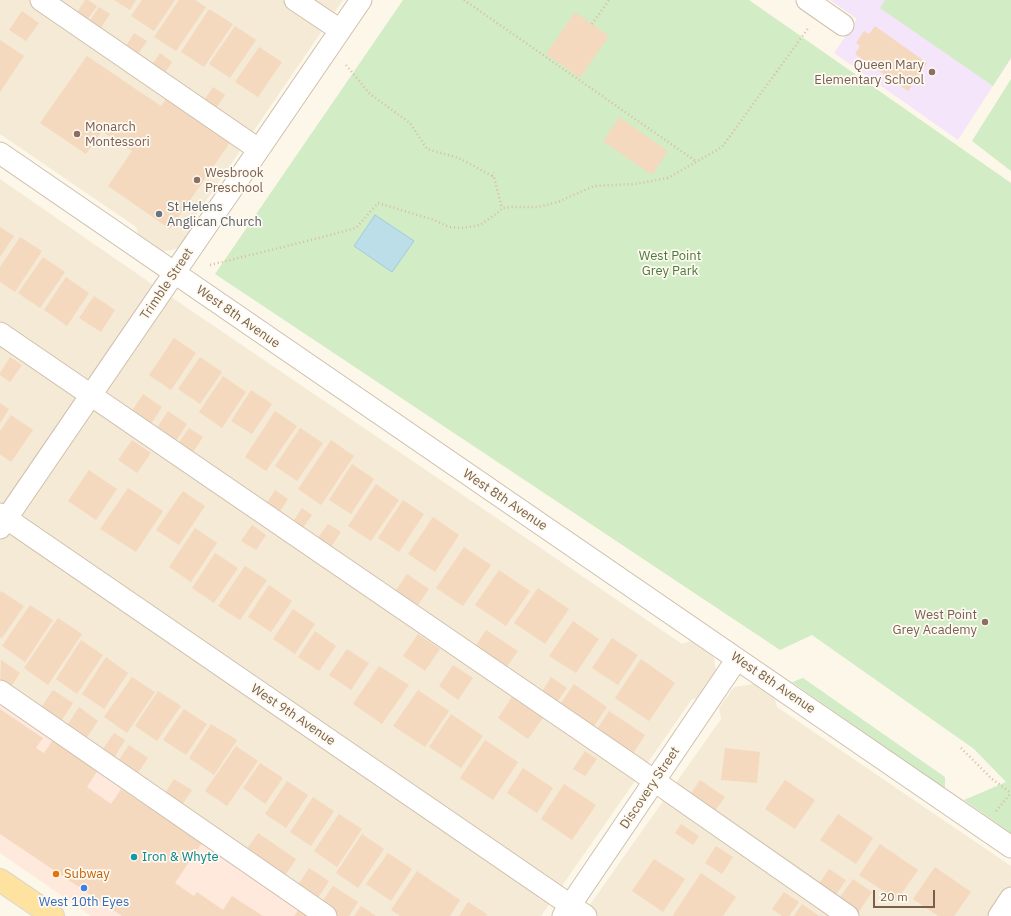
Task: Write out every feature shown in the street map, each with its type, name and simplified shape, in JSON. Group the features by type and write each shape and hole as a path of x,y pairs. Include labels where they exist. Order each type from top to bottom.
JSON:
{"main road":[{"path":"0,880 53,916"}],"street":[{"path":"41,0 258,149"},
{"path":"295,0 340,30"},
{"name":"Trimble Street","path":"2,520 91,395 361,0"},
{"path":"813,5 843,25"},
{"name":"West 8th Avenue","path":"0,153 1011,847"},
{"path":"0,334 654,781 848,916"},
{"name":"West 9th Avenue","path":"2,520 573,912"},
{"name":"Discovery Street","path":"573,912 654,781 737,659"},
{"path":"0,691 326,916"},
{"path":"999,916 1011,898"}],"path":[{"path":"464,0 697,162"},
{"path":"592,24 609,0"},
{"path":"210,265 356,228 378,203 434,220 449,227 463,228 480,225 502,208 538,207 558,202 594,186 635,184 668,178 722,147 796,46 813,5"},
{"path":"346,65 370,94 410,124 427,150 459,158 494,177 502,208"},
{"path":"492,176 494,172"},
{"path":"961,748 992,779 1011,793 995,812"}],"shaded area":[{"path":"0,0 343,0 195,217 195,227 184,243 178,248 163,251 155,248 139,237 136,227 0,134"},
{"name":"Queen Mary Elementary School","path":"830,0 1011,0 1011,58 958,140 834,53 857,19"},
{"path":"0,179 682,644 691,641 714,657 716,673 701,698 692,699 541,916 336,916 0,688"},
{"path":"754,684 775,699 777,707 1011,866 1011,916 582,916 721,719 719,708 734,687"},
{"path":"0,705 307,916 91,916 0,853"}],"green space":[{"name":"West Point Grey Park","path":"403,0 749,0 1011,183 1011,833 964,800 1006,782 974,749 812,635 780,650 215,274"},
{"path":"885,0 1011,0 1011,58 993,86 880,8"},
{"path":"1011,79 1011,171 972,141"},
{"path":"803,678 945,777 945,789 792,682"}],"water":[{"path":"375,215 414,241 392,272 354,246"}],"building":[{"path":"85,0 88,0 97,6 85,23 75,16"},
{"path":"114,0 136,0 130,10"},
{"path":"142,0 175,0 154,31 131,16"},
{"path":"179,0 195,0 206,7 176,51 154,37"},
{"path":"99,7 110,14 98,32 87,25"},
{"path":"209,9 233,24 204,67 181,52"},
{"path":"22,11 39,23 26,41 9,30"},
{"path":"575,12 609,36 580,78 546,54"},
{"path":"235,26 256,40 230,78 209,64"},
{"path":"875,26 927,63 908,91 855,54 860,46 856,43 864,31 869,34"},
{"path":"134,33 147,41 136,57 124,49"},
{"path":"0,40 24,56 0,92"},
{"path":"259,47 282,62 258,97 235,82"},
{"path":"160,53 172,62 162,77 149,69"},
{"path":"87,56 161,106 167,97 231,141 170,229 108,186 132,151 102,131 86,154 40,123"},
{"path":"213,87 225,95 213,113 201,105"},
{"path":"619,117 668,151 652,175 603,141"},
{"path":"0,227 14,236 0,257"},
{"path":"20,237 42,251 15,292 0,282 0,267"},
{"path":"43,257 65,272 40,308 18,293"},
{"path":"66,277 89,293 67,326 44,310"},
{"path":"94,296 115,310 101,332 79,318"},
{"path":"174,338 196,353 171,390 149,375"},
{"path":"10,357 22,365 10,382 0,375 0,373"},
{"path":"200,357 222,372 200,404 178,389"},
{"path":"223,376 246,392 222,428 199,412"},
{"path":"251,390 272,404 252,434 231,421"},
{"path":"143,394 162,407 149,427 130,414"},
{"path":"0,403 9,409 0,423"},
{"path":"168,411 187,424 174,444 155,431"},
{"path":"275,411 297,426 266,471 245,457"},
{"path":"11,415 33,430 11,462 0,454 0,431"},
{"path":"189,428 203,437 191,455 177,445"},
{"path":"300,428 323,443 297,481 275,466"},
{"path":"132,440 151,453 137,473 118,460"},
{"path":"331,440 354,456 321,505 298,489"},
{"path":"352,464 374,479 351,514 329,500"},
{"path":"89,470 117,489 96,520 68,501"},
{"path":"376,484 399,500 371,541 348,526"},
{"path":"128,488 163,511 136,552 100,529"},
{"path":"275,490 288,499 279,513 266,504"},
{"path":"183,491 205,506 179,545 156,530"},
{"path":"403,500 424,514 399,552 378,538"},
{"path":"302,508 312,515 302,529 292,523"},
{"path":"433,517 459,535 435,572 408,554"},
{"path":"328,524 341,532 330,548 317,539"},
{"path":"252,525 266,535 256,550 241,541"},
{"path":"195,528 217,543 191,582 169,567"},
{"path":"464,547 491,565 463,606 436,588"},
{"path":"215,553 238,568 214,603 192,588"},
{"path":"245,566 267,580 240,620 218,606"},
{"path":"499,570 530,591 506,626 475,605"},
{"path":"407,574 429,589 416,608 394,593"},
{"path":"269,585 292,601 271,632 248,617"},
{"path":"538,588 569,609 545,644 514,623"},
{"path":"1,591 24,606 2,638 0,637"},
{"path":"30,605 53,620 25,662 2,646"},
{"path":"293,609 315,624 295,654 273,639"},
{"path":"58,618 82,634 48,685 24,668"},
{"path":"573,621 599,639 576,673 549,656"},
{"path":"486,630 518,651 506,668 475,647"},
{"path":"315,631 336,646 319,671 298,657"},
{"path":"418,634 440,649 425,671 403,656"},
{"path":"612,638 638,655 618,685 592,668"},
{"path":"81,640 103,655 77,694 56,679"},
{"path":"347,649 369,663 351,690 329,675"},
{"path":"106,657 128,673 104,709 82,694"},
{"path":"641,659 675,683 649,721 615,698"},
{"path":"1,660 20,673 8,691 0,685"},
{"path":"453,665 473,678 458,700 439,686"},
{"path":"379,666 409,685 382,724 353,704"},
{"path":"132,677 155,692 127,733 104,717"},
{"path":"551,677 567,688 557,702 542,692"},
{"path":"574,684 607,707 592,729 559,706"},
{"path":"53,690 73,703 58,726 38,712"},
{"path":"418,690 449,711 425,747 393,726"},
{"path":"158,691 181,706 157,741 135,726"},
{"path":"512,697 543,718 528,739 498,718"},
{"path":"79,707 98,721 83,743 64,730"},
{"path":"0,709 43,738 36,748 44,753 55,737 100,767 87,787 111,804 121,789 202,843 175,883 194,896 197,892 223,910 232,896 263,916 122,916 0,834"},
{"path":"184,709 207,724 186,755 163,740"},
{"path":"609,711 645,735 630,758 594,734"},
{"path":"451,714 483,736 461,768 429,747"},
{"path":"211,724 237,740 214,775 189,758"},
{"path":"114,733 125,740 112,761 100,753"},
{"path":"485,740 518,762 493,800 460,778"},
{"path":"129,745 148,758 135,777 116,764"},
{"path":"236,746 258,761 227,806 205,791"},
{"path":"725,748 760,752 757,783 721,780"},
{"path":"585,751 597,759 585,776 573,769"},
{"path":"260,763 283,778 265,804 243,788"},
{"path":"523,768 553,788 537,813 507,793"},
{"path":"174,779 192,790 179,809 162,798"},
{"path":"700,780 725,797 712,815 688,798"},
{"path":"785,780 815,800 795,829 765,809"},
{"path":"287,781 308,795 286,828 265,814"},
{"path":"564,784 596,805 572,840 541,819"},
{"path":"313,797 334,811 311,846 290,832"},
{"path":"339,814 362,829 337,867 314,851"},
{"path":"838,814 873,838 856,864 820,840"},
{"path":"681,824 699,836 693,845 675,833"},
{"path":"258,833 296,859 283,879 244,853"},
{"path":"362,834 384,849 358,888 336,873"},
{"path":"880,844 918,870 897,900 859,875"},
{"path":"716,846 733,857 722,874 705,863"},
{"path":"388,853 412,869 391,901 366,884"},
{"path":"654,859 685,879 663,912 632,891"},
{"path":"935,867 971,892 954,916 938,916 913,899"},
{"path":"309,868 329,881 316,901 296,888"},
{"path":"829,869 846,880 835,896 818,885"},
{"path":"417,871 460,900 450,916 400,916 391,910"},
{"path":"701,873 736,897 723,916 674,916 673,915"},
{"path":"853,879 872,892 858,913 838,900"},
{"path":"333,886 358,902 349,916 333,916 319,906"},
{"path":"784,892 799,902 789,916 782,916 772,909"},
{"path":"468,902 487,914 486,916 459,916"},
{"path":"802,904 819,916 794,916"},
{"path":"301,906 316,916 294,916"},
{"path":"361,906 376,916 354,916"}],"place":[{"name":"Queen Mary Elementary School","path":"932,72"},
{"name":"Monarch Montessori","path":"77,134"},
{"name":"Wesbrook Preschool","path":"197,180"},
{"name":"St Helens Anglican Church","path":"159,214"},
{"name":"West Point Grey Academy","path":"985,622"},
{"name":"Iron & Whyte","path":"134,857"},
{"name":"Subway","path":"56,874"},
{"name":"West 10th Eyes","path":"84,888"}]}
